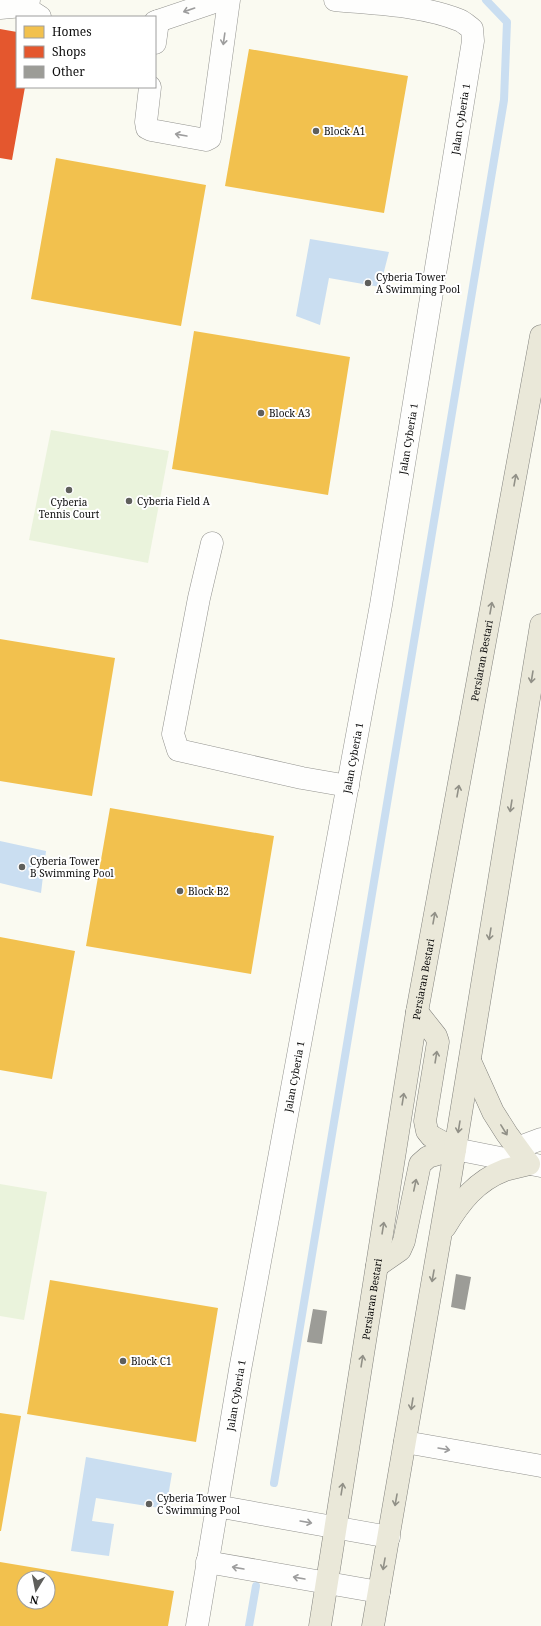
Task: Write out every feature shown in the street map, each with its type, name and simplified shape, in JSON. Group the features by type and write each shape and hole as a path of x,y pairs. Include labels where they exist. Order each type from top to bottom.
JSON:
{"main road":[{"name":"Persiaran Bestari","path":"320,1626 417,1012 541,336"},
{"path":"373,1626 470,1061 541,625"},
{"path":"417,1012 436,1036 438,1042 425,1121 427,1131 431,1136 455,1149"},
{"path":"440,1237 453,1214 468,1193 490,1177 529,1159 493,1112 470,1061"},
{"path":"377,1266 400,1250 404,1241 420,1164 428,1157 455,1149"}],"street":[{"path":"156,21 220,0"},
{"path":"150,88 146,122 147,128 206,140 210,138 229,0"},
{"name":"Jalan Cyberia 1","path":"197,1626 216,1506 381,606 473,41 472,29 461,20 429,11 381,4 335,0"},
{"path":"0,8 31,8"},
{"path":"212,543 199,598 173,734 178,750 302,778 348,786"},
{"path":"455,1149 529,1159 541,1139"},
{"path":"405,1442 541,1466"},
{"path":"216,1506 389,1537"},
{"path":"207,1562 379,1592"}],"green space":[{"path":"51,430 169,451 148,563 29,540"},
{"path":"0,1184 47,1192 24,1320 0,1316"}],"water":[{"name":"Cyberia Tower A Swimming Pool","path":"310,239 389,252 380,287 329,278 320,325 296,316"},
{"name":"Cyberia Tower B Swimming Pool","path":"0,841 46,851 41,893 0,883"},
{"name":"Cyberia Tower C Swimming Pool","path":"86,1457 172,1473 166,1509 96,1498 92,1521 114,1524 109,1556 71,1551"}],"building: Homes":[{"name":"Block A1","path":"249,49 408,76 384,213 225,186"},
{"path":"56,158 206,185 181,326 31,299"},
{"name":"Block A3","path":"194,331 350,357 328,495 172,469"},
{"path":"0,639 115,658 92,796 0,781"},
{"name":"Block B2","path":"110,808 274,836 251,974 86,946"},
{"path":"0,937 75,951 52,1079 0,1070"},
{"name":"Block C1","path":"50,1280 218,1308 196,1442 27,1414"},
{"path":"0,1413 21,1416 1,1531 0,1531"},
{"path":"0,1562 48,1570 16,1570 16,1610 56,1610 56,1571 174,1591 168,1626 0,1626"}],"building: Shops":[{"path":"0,29 16,32 16,88 25,88 12,160 0,158"}],"building: Other":[{"path":"456,1274 471,1277 465,1310 451,1307"},
{"path":"313,1309 327,1311 322,1344 307,1342"}],"waterway":[{"path":"274,1483 504,100 507,22 486,0"},
{"path":"249,1626 256,1586"}],"place":[{"name":"Block A1","path":"316,131"},
{"name":"Cyberia Tower A Swimming Pool","path":"368,283"},
{"name":"Block A3","path":"261,413"},
{"name":"Cyberia Tennis Court","path":"69,490"},
{"name":"Cyberia Field A","path":"129,501"},
{"name":"Cyberia Tower B Swimming Pool","path":"22,867"},
{"name":"Block B2","path":"180,891"},
{"name":"Block C1","path":"123,1361"},
{"name":"Cyberia Tower C Swimming Pool","path":"149,1504"}]}
